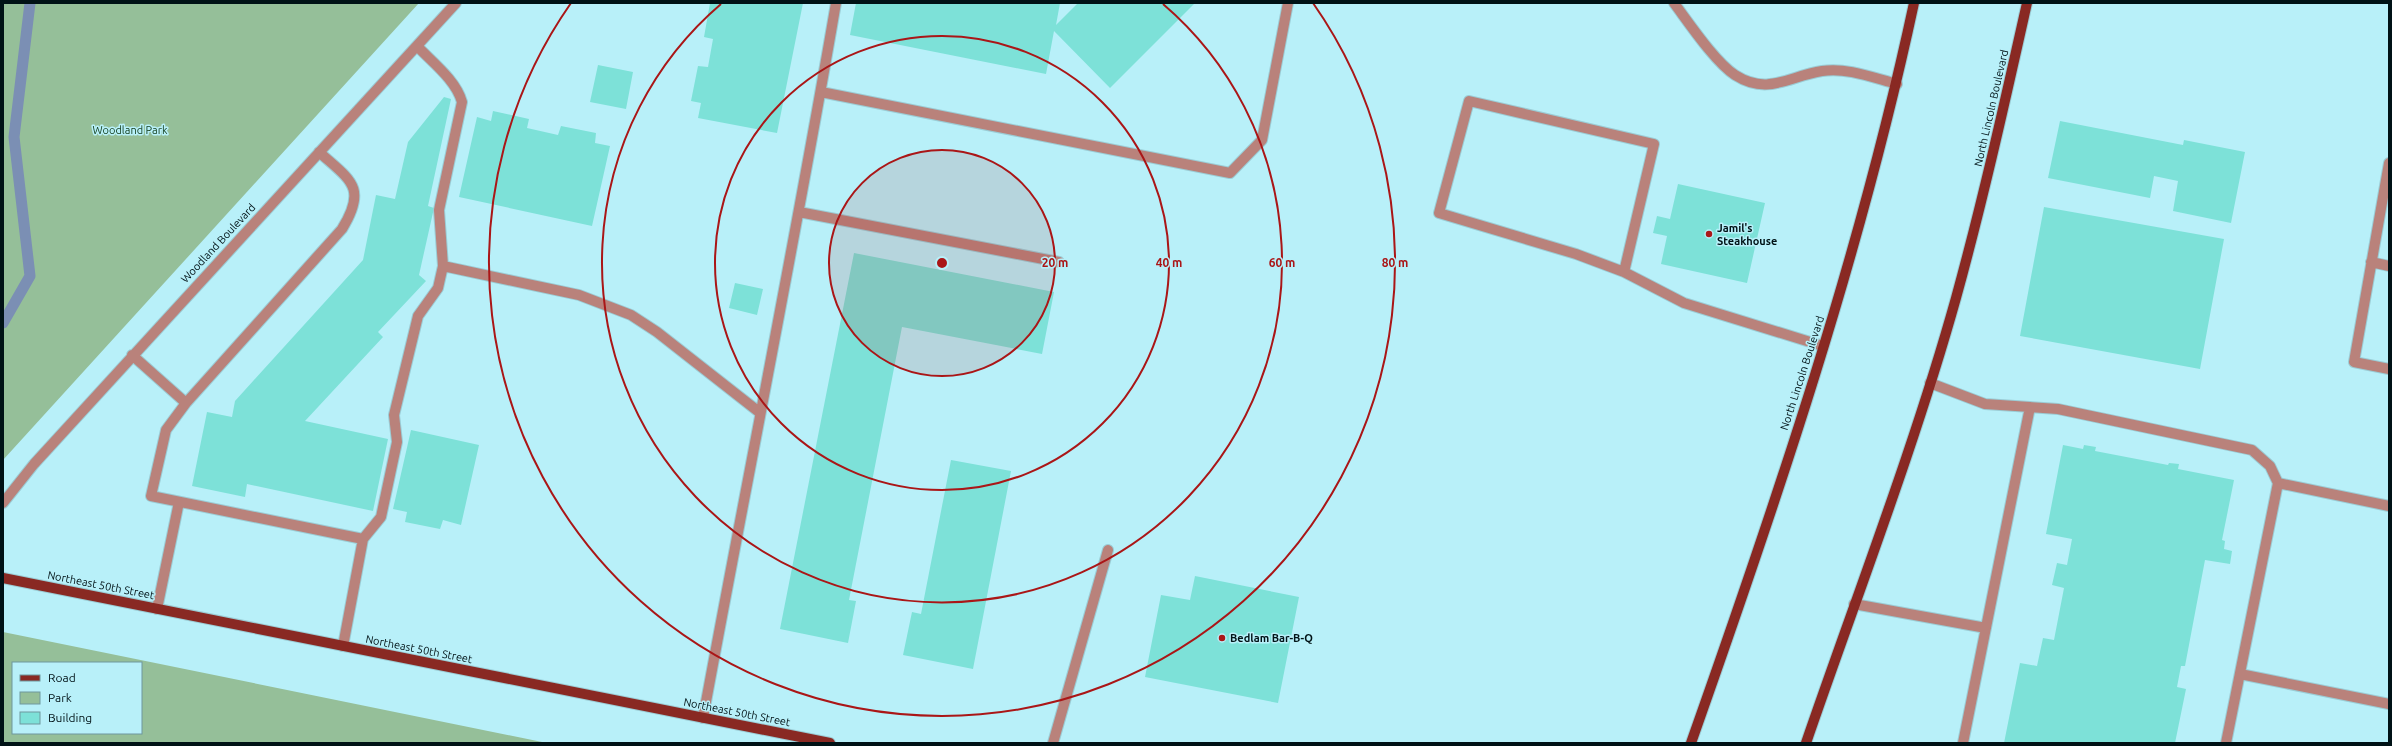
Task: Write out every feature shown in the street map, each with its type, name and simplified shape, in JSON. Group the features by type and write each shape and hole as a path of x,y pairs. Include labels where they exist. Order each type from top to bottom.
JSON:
{"main road":[{"name":"North Lincoln Boulevard","path":"1691,743 1762,537 1856,243 1897,84 1914,3"},
{"name":"North Lincoln Boulevard","path":"1806,743 1930,383 1956,298 1991,162 2027,3"},
{"name":"Northeast 50th Street","path":"3,578 830,743"}],"street":[{"name":"Woodland Boulevard","path":"3,503 34,464 132,355 456,3"},
{"path":"703,718 759,412 799,212 836,3"},
{"path":"821,92 1230,173 1262,140 1288,3"},
{"path":"1674,3 1717,58 1733,74 1747,82 1764,85 1780,84 1822,71 1848,71 1897,84"},
{"path":"343,646 363,539 381,517 397,442 394,415 416,323 418,316 438,288 443,266 439,210 462,102 460,92 417,46"},
{"path":"1624,272 1654,144 1469,101 1439,213 1576,254 1624,272 1684,303 1823,346"},
{"path":"319,152 349,180 354,191 355,203 352,213 342,229 186,403 166,430 151,496 363,539"},
{"path":"2389,163 2388,177 2371,262 2354,362 2389,369"},
{"path":"799,212 1058,262"},
{"path":"2371,262 2389,266"},
{"path":"443,266 579,295 631,315 657,332 759,412"},
{"path":"132,355 186,403"},
{"path":"1930,383 1985,404 2058,409 2252,450 2270,466 2278,483 2226,743"},
{"path":"1963,743 2030,407"},
{"path":"2278,483 2389,506"},
{"path":"157,609 179,502"},
{"path":"1053,743 1108,550"},
{"path":"1854,604 1986,628"},
{"path":"2240,674 2389,704"}],"green space":[{"name":"Woodland Park","path":"3,3 419,3 3,460"},
{"path":"3,632 547,743 3,743"}],"building":[{"path":"710,3 803,3 777,133 698,118 701,103 691,101 698,66 708,67 713,39 704,37"},
{"path":"856,3 1060,3 1056,25 1078,3 1195,3 1110,88 1054,31 1046,74 850,35"},
{"path":"598,65 633,72 626,109 590,102"},
{"path":"444,97 451,99 428,206 434,208 419,275 426,281 378,332 383,337 305,421 388,439 373,511 247,484 245,497 192,486 207,412 232,417 235,401 363,260 376,195 395,199 408,142"},
{"path":"493,111 529,119 527,128 558,135 561,126 596,133 595,143 610,146 592,226 459,197 477,117 491,121"},
{"path":"2060,121 2183,145 2184,140 2245,152 2231,223 2173,211 2178,181 2154,176 2150,198 2048,178"},
{"name":"Jamil's Steakhouse","path":"1678,184 1765,203 1747,283 1661,264 1667,236 1653,233 1657,216 1670,219"},
{"path":"2044,207 2224,239 2200,369 2020,336"},
{"path":"854,253 1054,292 1042,354 902,327 849,600 856,601 848,643 780,629"},
{"path":"735,283 763,289 757,315 729,308"},
{"path":"411,430 479,445 461,525 443,520 440,529 405,522 407,512 393,509"},
{"path":"2063,445 2083,449 2084,445 2096,447 2095,451 2168,465 2169,463 2179,464 2178,469 2234,480 2222,540 2225,541 2224,549 2232,551 2230,564 2205,560 2185,666 2181,666 2177,687 2186,689 2175,743 2004,743 2020,663 2037,666 2043,638 2054,640 2064,588 2052,585 2057,563 2067,565 2072,539 2046,534"},
{"path":"951,460 1011,471 973,669 903,655 912,612 921,614"},
{"name":"Bedlam Bar-B-Q","path":"1195,576 1299,597 1278,703 1145,677 1161,595 1190,600"}],"waterway":[{"path":"3,323 30,276 14,137 30,3"}],"place":[{"name":"Jamil's Steakhouse","path":"1709,234"},
{"name":"Bedlam Bar-B-Q","path":"1222,638"}]}
